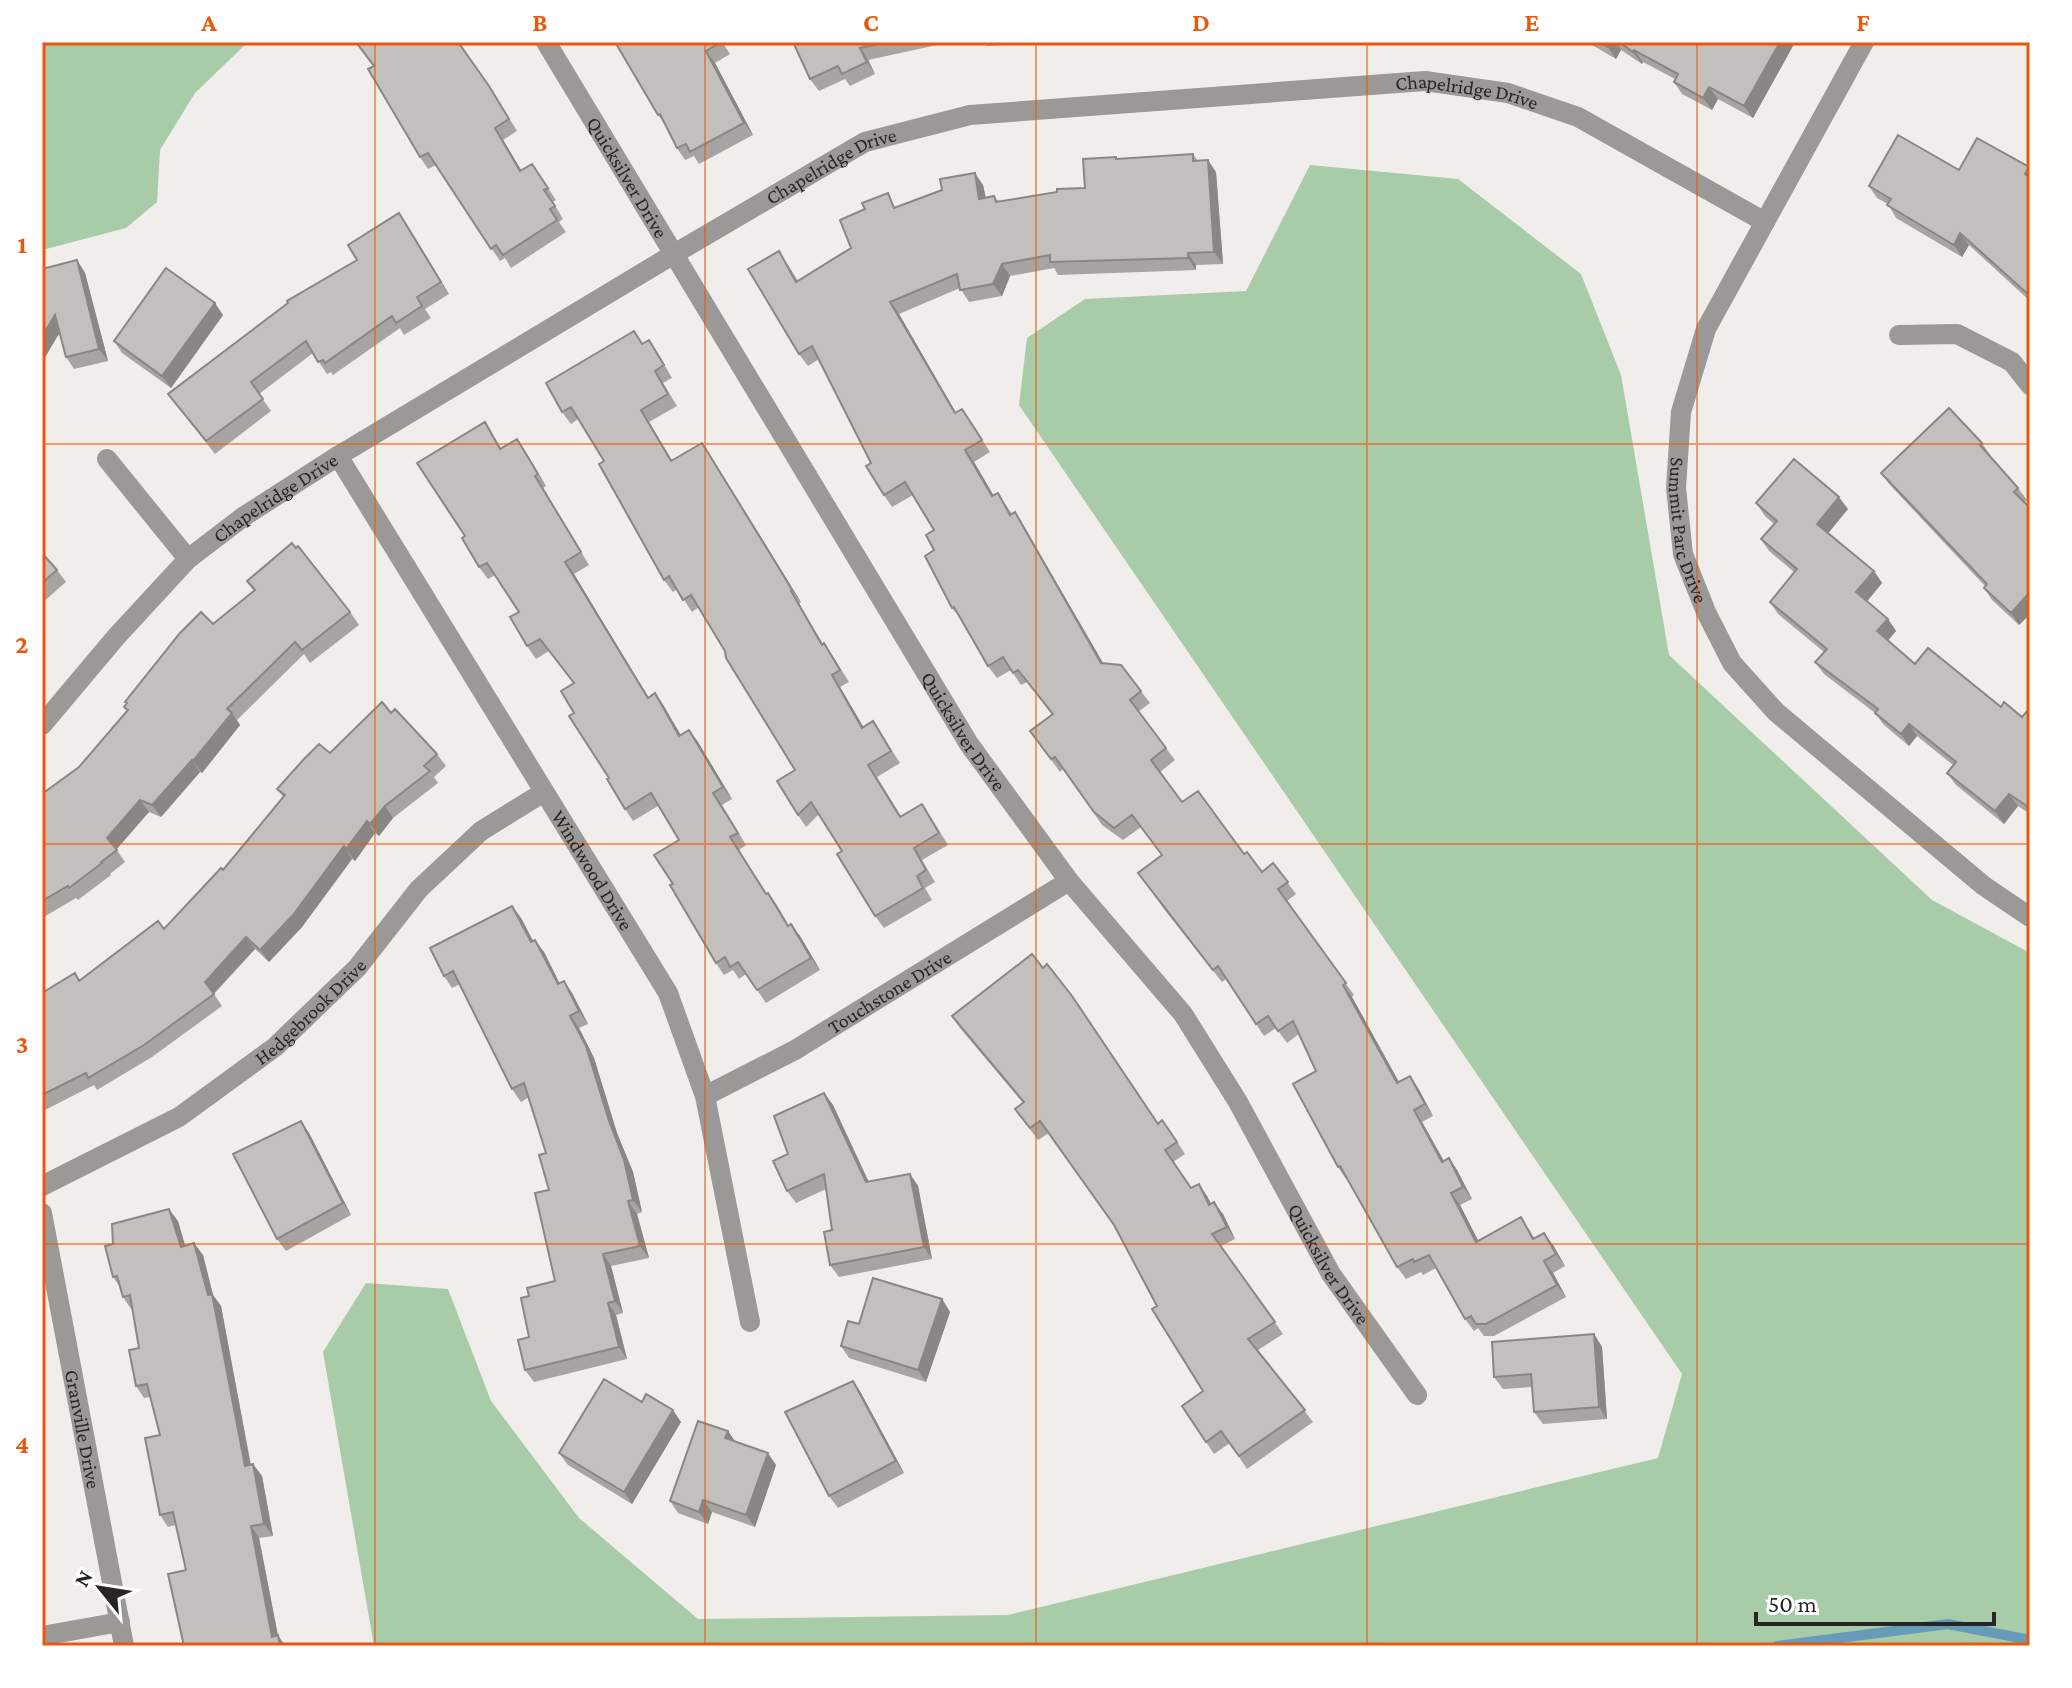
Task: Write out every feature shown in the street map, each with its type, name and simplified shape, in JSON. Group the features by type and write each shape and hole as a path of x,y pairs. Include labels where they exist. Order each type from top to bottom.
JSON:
{"street":[{"name":"Quicksilver Drive","path":"546,42 969,744 1069,881 1183,1014 1238,1102 1331,1274 1417,1395"},
{"name":"Summit Parc Drive","path":"1864,42 1706,329 1681,412 1676,488 1683,554 1706,612 1732,663 1776,712 1984,886 2030,917"},
{"name":"Chapelridge Drive","path":"42,725 116,637 188,559 243,517 338,456 865,142 970,115 1425,81 1508,93 1578,117 1765,222"},
{"path":"1899,335 1957,334 2012,362 2030,385"},
{"name":"Windwood Drive","path":"338,456 668,993 705,1096 750,1322"},
{"path":"107,459 188,559"},
{"name":"Hedgebrook Drive","path":"42,1186 179,1117 275,1047 357,968 419,889 481,831 544,792"},
{"name":"Touchstone Drive","path":"705,1096 795,1050 1069,881"},
{"name":"Granville Drive","path":"42,1213 124,1646"},
{"path":"42,1636 120,1622"}],"green space":[{"path":"42,42 248,42 195,93 160,150 157,202 126,228 42,250"},
{"path":"1310,165 1458,179 1581,274 1621,375 1669,655 1932,900 2030,953 2030,1646 374,1646 323,1352 366,1283 448,1289 491,1401 579,1518 698,1619 1008,1615 1658,1458 1682,1374 1019,405 1027,338 1085,299 1246,291"}],"building":[{"path":"356,42 458,42 509,119 495,128 520,171 532,164 548,188 544,190 555,206 550,209 557,220 503,255 496,245 491,249 428,153 420,157 368,69 374,66"},
{"path":"615,42 721,42 706,51 744,123 690,152 686,144 677,148 660,114"},
{"path":"793,42 887,42 860,48 867,62 842,74 838,66 810,79"},
{"path":"1619,42 1780,42 1744,106 1709,87 1703,98 1674,82 1678,74"},
{"path":"1898,135 1959,170 1977,138 2029,167 2025,174 2030,178 2030,296 1960,233 1954,245 1887,205 1891,199 1869,186"},
{"path":"1193,154 1193,161 1208,160 1214,252 1188,253 1188,258 1050,262 1050,255 1002,264 993,284 960,290 957,274 890,302 955,413 962,409 982,440 965,450 992,496 998,493 1010,515 1015,512 1101,663 1121,665 1141,691 1130,700 1166,748 1151,760 1182,802 1198,791 1244,854 1247,852 1262,872 1273,863 1288,882 1278,889 1346,983 1343,985 1397,1083 1410,1076 1425,1104 1414,1110 1442,1162 1449,1158 1463,1187 1451,1193 1476,1242 1521,1217 1533,1239 1544,1233 1556,1254 1544,1261 1557,1285 1486,1324 1476,1324 1471,1316 1465,1319 1429,1255 1397,1267 1293,1084 1316,1071 1293,1021 1278,1031 1268,1016 1256,1024 1218,966 1213,970 1138,873 1162,855 1132,815 1114,828 1094,812 1055,757 1051,759 1030,731 1053,714 1018,670 1013,673 1003,657 988,666 952,608 925,556 934,550 926,535 934,530 905,482 884,495 866,466 871,463 812,346 799,354 748,269 779,251 796,282 851,248 840,220 865,209 862,203 888,193 894,208 942,190 940,179 975,173 979,199 994,196 996,202 1057,192 1057,189 1085,188 1083,159"},
{"path":"399,213 441,282 417,297 422,306 396,323 392,316 325,363 323,360 318,362 306,341 251,382 263,399 206,441 168,394 287,301 357,260 348,245"},
{"path":"77,260 99,349 66,357 55,315 42,336 42,269"},
{"path":"166,268 215,303 162,376 114,341"},
{"path":"634,331 642,344 649,340 664,365 655,371 668,394 641,410 671,461 702,443 840,670 832,675 862,728 873,721 891,751 868,765 900,817 922,804 939,833 914,848 926,870 917,876 923,888 875,916 837,854 842,851 811,802 798,815 777,781 795,770 691,595 683,600 669,576 664,580 599,464 604,461 571,407 562,412 546,383"},
{"path":"1949,408 1982,443 1980,445 2018,488 2014,492 2030,508 2030,592 2011,613 1984,588 1987,584 1881,473"},
{"path":"485,422 500,449 517,439 538,474 535,476 581,552 565,562 648,698 655,693 679,736 689,730 723,787 713,793 738,833 730,837 811,958 757,990 738,962 730,967 725,957 716,963 654,855 679,840 651,793 625,809 569,716 574,713 561,691 574,683 540,639 527,646 510,617 519,612 487,563 479,567 462,538 465,536 417,463"},
{"path":"1794,459 1839,497 1817,524 1874,571 1856,592 1888,619 1877,631 1915,664 1928,648 2001,707 2004,702 2022,717 2028,710 2030,712 2030,808 2009,794 1995,811 1947,773 1956,762 1909,724 1901,734 1875,713 1878,709 1815,662 1827,649 1770,602 1797,569 1761,539 1777,521 1756,503"},
{"path":"292,543 296,548 298,546 350,612 302,650 295,642 227,709 232,713 152,805 140,800 107,838 117,850 69,888 42,901 42,794 79,767 128,710 124,707 125,702 180,633 201,612 213,624 255,590 247,581"},
{"path":"42,553 57,570 42,583"},
{"path":"382,702 391,713 395,709 437,754 424,766 430,771 385,806 370,824 367,821 346,849 344,846 293,915 260,950 246,937 205,982 214,994 144,1045 88,1078 86,1073 42,1095 42,993 75,973 79,981 158,921 164,929 221,868 223,870 285,795 277,789 304,759 319,744 330,753"},
{"path":"512,906 531,942 535,940 558,984 564,981 579,1011 570,1016 586,1046 624,1160 633,1200 628,1201 640,1246 603,1254 615,1301 608,1303 619,1347 525,1370 518,1340 529,1337 521,1298 529,1296 527,1288 555,1281 535,1193 549,1190 539,1155 546,1153 524,1083 512,1089 453,971 444,976 430,948"},
{"path":"1032,954 1043,968 1047,964 1072,996 1158,1124 1162,1120 1177,1142 1165,1150 1191,1188 1199,1184 1209,1205 1214,1202 1227,1227 1212,1234 1275,1322 1248,1339 1305,1410 1239,1456 1221,1431 1206,1442 1182,1406 1203,1391 1152,1309 1157,1306 1114,1225 1040,1121 1030,1128 1015,1109 1024,1102 952,1016"},
{"path":"824,1093 866,1182 910,1174 924,1247 830,1265 824,1232 832,1230 824,1174 787,1191 773,1161 788,1154 774,1116"},
{"path":"301,1121 343,1203 277,1239 233,1154"},
{"path":"169,1209 181,1247 194,1243 208,1295 212,1294 245,1466 253,1464 264,1524 251,1526 272,1637 278,1635 280,1646 184,1646 168,1574 186,1570 173,1512 160,1515 145,1438 160,1435 147,1384 136,1386 129,1350 139,1348 130,1295 123,1297 117,1276 113,1277 105,1246 113,1244 112,1224"},
{"path":"873,1278 942,1299 918,1370 841,1346 848,1321 859,1324"},
{"path":"1594,1334 1599,1407 1534,1412 1531,1374 1494,1377 1492,1342"},
{"path":"604,1379 642,1402 646,1394 673,1410 624,1492 559,1453"},
{"path":"853,1381 896,1461 829,1496 785,1412"},
{"path":"698,1421 728,1431 725,1438 768,1453 746,1515 703,1500 699,1512 670,1501"}],"waterway":[{"path":"1777,1646 1948,1624 2030,1640"}]}
